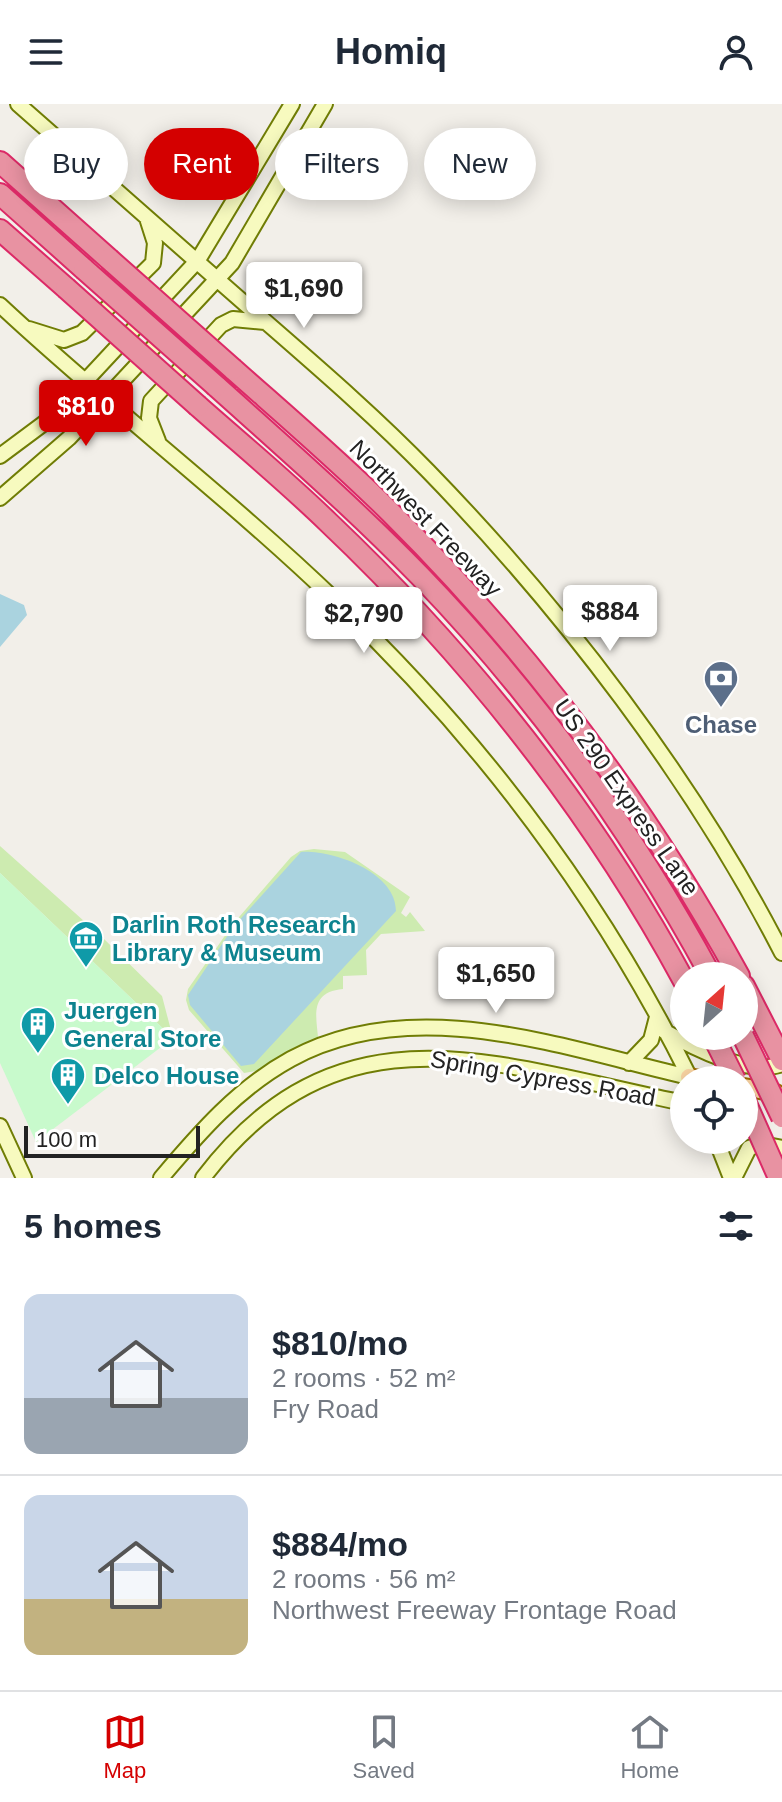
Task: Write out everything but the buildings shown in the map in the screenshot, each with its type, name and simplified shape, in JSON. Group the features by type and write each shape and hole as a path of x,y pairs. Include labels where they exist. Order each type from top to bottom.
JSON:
{"highway":[{"name":"Northwest Freeway","path":"0,162 393,515 524,658 639,812 730,962"},
{"name":"US 290 Express Lane","path":"0,194 351,507 421,577 496,661 589,781 643,861 703,962"},
{"path":"0,230 329,523 479,682 612,860 673,962"},
{"path":"758,1012 782,1062"},
{"path":"750,1050 782,1118"},
{"path":"758,1131 779,1178"}],"main road":[{"path":"18,104 198,260 427,470 530,582 592,661 722,846 782,953"},
{"path":"0,456 51,418 198,260 292,104"},
{"path":"0,498 69,438 217,279 255,227 325,104"},
{"path":"25,328 64,340 82,333 153,263 155,243 147,218"},
{"path":"0,305 336,600 477,749 560,858 646,992 687,1066"},
{"path":"159,442 149,418 151,401 221,325 233,319 266,322"},
{"path":"661,1024 696,1050 738,1063 775,1067 782,1062"},
{"path":"629,1063 651,1040 661,1024"},
{"name":"Spring Cypress Road","path":"161,1178 205,1127 251,1085 292,1058 337,1042 399,1029 461,1029 522,1038 670,1073"},
{"path":"456,1058 461,1029"},
{"name":"Spring Cypress Road","path":"203,1178 248,1124 306,1085 345,1070 403,1058 456,1058 670,1100"},
{"path":"251,1085 268,1110"},
{"path":"758,1090 782,1094"},
{"path":"758,1115 782,1118"},
{"path":"0,1126 24,1178"},
{"path":"732,1178 749,1148 762,1144 782,1148"},
{"path":"722,1154 732,1178"}],"green space":[{"path":"0,846 103,938 162,996 173,1038 0,873"},
{"path":"300,851 345,852 410,897 401,913 406,917 410,912 425,931 381,934 366,950 367,975 343,976 343,989 332,991 320,1000 316,1013 318,1037 261,1070 244,1073 189,1010 186,1000 188,989 233,924 291,857"},
{"path":"0,873 173,1038 36,1142 0,1063"}],"water":[{"path":"0,594 24,605 27,615 0,647"},
{"path":"301,852 329,855 360,866 386,885 396,911 254,1064 241,1066 190,1005 188,995 234,926"}],"place":[{"name":"Chase","path":"721,709"},
{"name":"Darlin Roth Research Library & Museum","path":"86,969"},
{"name":"Juergen General Store","path":"38,1055"},
{"name":"Delco House","path":"68,1106"}]}
